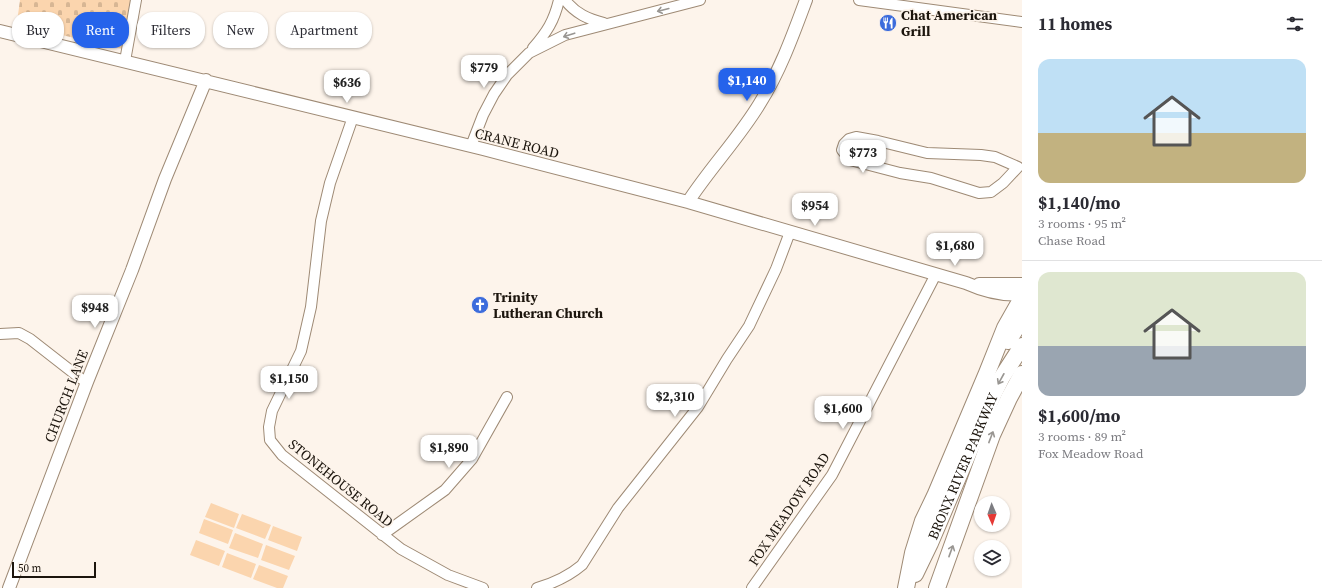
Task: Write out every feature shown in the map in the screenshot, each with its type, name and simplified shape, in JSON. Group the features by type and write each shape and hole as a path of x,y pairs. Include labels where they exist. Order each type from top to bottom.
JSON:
{"highway":[{"path":"907,588 913,553 926,513 935,496 1005,328 1022,298"},
{"path":"987,373 1022,320"},
{"name":"BRONX RIVER PARKWAY","path":"907,588 930,543 993,395 1022,346"},
{"name":"BRONX RIVER PARKWAY","path":"937,588 992,435 1022,374"},
{"path":"933,588 936,562 930,543 929,524 935,496"}],"street":[{"path":"125,61 136,0"},
{"path":"471,146 483,114 494,94 507,75 546,34 551,25 559,0"},
{"path":"566,0 571,7 583,17 606,24"},
{"path":"529,53 565,36 700,0"},
{"path":"688,202 751,117 768,91 782,64 806,0"},
{"path":"859,0 1022,22"},
{"name":"CRANE ROAD","path":"0,31 206,80 688,202 936,274 989,292 1022,294"},
{"name":"CHURCH LANE","path":"9,588 87,382 132,270 165,179 206,80"},
{"name":"STONEHOUSE ROAD","path":"352,117 330,183 321,221 311,306 301,351 272,411 269,427 270,440 282,455 401,549 448,575 483,588"},
{"path":"856,137 927,153 995,157 1020,167 1003,183 990,192 979,193 931,178 900,173 850,160 842,150 844,144 849,139 856,137"},
{"path":"537,588 555,582 582,565 618,508 698,407 749,326 776,269 790,232"},
{"name":"FOX MEADOW ROAD","path":"752,588 832,475 936,274"},
{"path":"966,283 1022,284"},
{"path":"0,334 19,333 30,339 87,382"},
{"path":"382,535 445,490 472,460 507,397"}],"green space":[{"path":"20,0 131,0 129,12 72,12 72,37 64,36 64,12 18,12"},
{"path":"211,503 239,514 234,528 205,517"},
{"path":"242,514 271,525 265,539 236,528"},
{"path":"204,519 233,530 228,544 199,533"},
{"path":"273,526 302,537 297,551 268,540"},
{"path":"235,533 263,544 258,558 229,548"},
{"path":"196,540 225,551 219,566 190,555"},
{"path":"266,545 295,556 289,570 261,560"},
{"path":"227,553 256,564 251,578 222,567"},
{"path":"259,565 288,576 283,588 277,588 253,579"}],"place":[{"name":"Chat American Grill","path":"888,23"},
{"name":"Trinity Lutheran Church","path":"480,305"}]}
